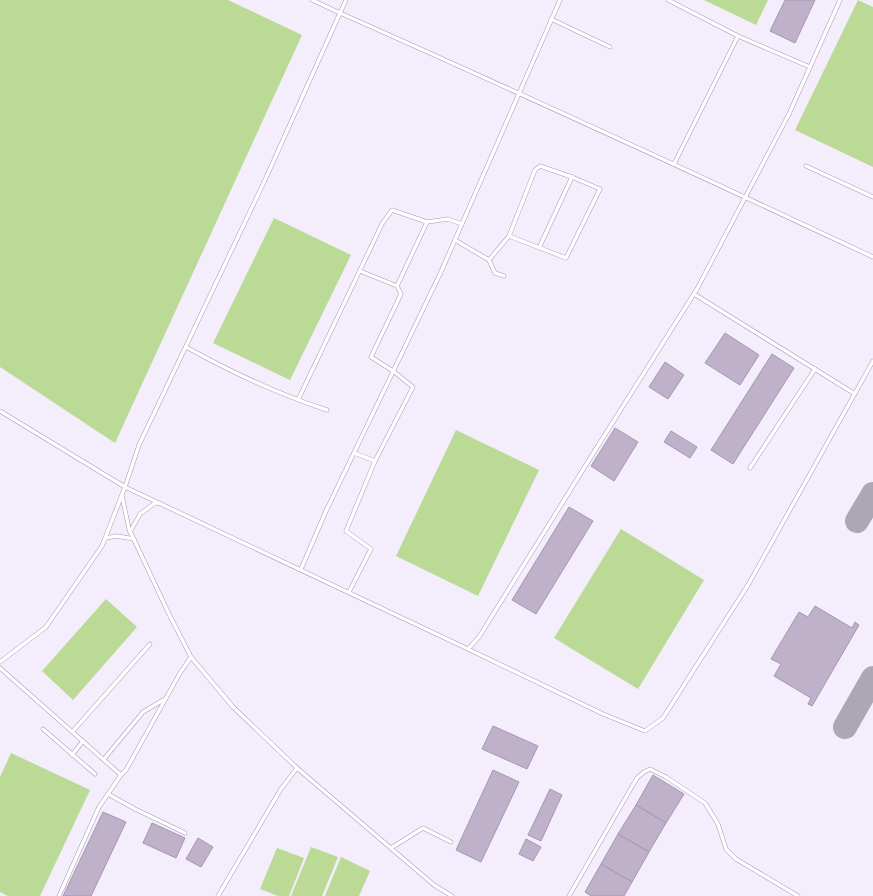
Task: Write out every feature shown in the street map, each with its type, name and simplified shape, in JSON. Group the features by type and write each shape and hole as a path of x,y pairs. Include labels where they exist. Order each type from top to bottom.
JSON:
{"lane":[{"path":"312,0 674,164 873,257"},
{"path":"0,662 46,626 102,546 125,487 139,445 265,180 346,0"},
{"path":"301,569 354,452 440,274 560,0"},
{"path":"668,0 738,36 810,67"},
{"path":"468,649 479,637 694,294 789,114 840,0"},
{"path":"552,19 610,47"},
{"path":"674,164 738,36"},
{"path":"489,260 509,236 535,170 540,166 600,189 566,258 509,236"},
{"path":"806,166 873,197"},
{"path":"539,248 572,177"},
{"path":"298,400 382,224 392,210 427,222 448,219 462,224"},
{"path":"397,286 427,222"},
{"path":"455,240 489,260 496,273 504,276"},
{"path":"349,592 372,549 346,531 375,461 413,387 393,371 371,357 401,294 397,286 360,271"},
{"path":"694,294 855,394"},
{"path":"186,347 222,368 298,400 327,410"},
{"path":"0,411 125,487 301,569 603,714 645,731 663,718 748,585 873,361"},
{"path":"750,468 815,369"},
{"path":"354,452 375,461"},
{"path":"122,495 130,532 191,657 233,707 297,768 434,885 452,896"},
{"path":"130,532 140,514 155,503 160,503"},
{"path":"105,538 117,536 134,539"},
{"path":"73,731 150,644"},
{"path":"59,896 99,807 126,770 180,673 191,657"},
{"path":"0,668 121,775"},
{"path":"104,759 143,712 166,698"},
{"path":"44,729 95,774"},
{"path":"72,754 83,741"},
{"path":"218,896 281,789 297,768"},
{"path":"569,896 637,778 650,769 666,777 704,803 718,824 726,849 736,859 798,896"},
{"path":"108,794 184,833"},
{"path":"391,848 423,828 451,842"}],"green space":[{"path":"0,0 228,0 302,35 115,443 0,367"},
{"path":"704,0 768,0 756,25"},
{"path":"858,0 873,7 873,167 795,130"},
{"path":"274,218 351,255 290,380 213,343"},
{"path":"456,430 539,470 478,596 396,556"},
{"path":"621,529 704,580 638,689 554,638"},
{"path":"106,599 137,627 73,700 42,671"},
{"path":"11,753 90,790 40,896 8,896 0,892 0,777"},
{"path":"311,847 338,857 322,896 291,896"},
{"path":"277,848 304,858 289,896 278,896 260,889"},
{"path":"341,857 370,871 359,896 325,896"}],"building":[{"path":"785,0 815,0 795,43 770,31"},
{"path":"725,333 759,355 740,385 705,363"},
{"path":"772,354 794,368 733,464 711,450"},
{"path":"665,362 684,375 668,399 649,387"},
{"path":"615,428 638,442 614,481 591,466"},
{"path":"671,431 697,447 690,458 664,442"},
{"path":"569,507 593,521 536,614 512,600"},
{"path":"815,606 852,628 855,622 859,625 812,706 808,704 811,698 774,676 781,664 771,659 799,612 808,617"},
{"path":"493,726 538,746 527,769 482,749"},
{"path":"493,770 519,782 481,862 456,850"},
{"path":"653,775 684,794 666,823 636,805"},
{"path":"550,789 562,795 541,841 528,835"},
{"path":"636,805 666,823 649,852 618,834"},
{"path":"103,812 126,822 91,896 63,896"},
{"path":"152,823 185,838 176,858 143,843"},
{"path":"618,834 649,852 632,882 601,864"},
{"path":"198,838 213,847 201,867 186,859"},
{"path":"526,839 541,847 533,861 519,854"},
{"path":"601,864 632,882 624,896 591,896 585,892"}],"taxiway":[{"path":"857,521 873,494"},
{"path":"845,727 873,678"}]}
